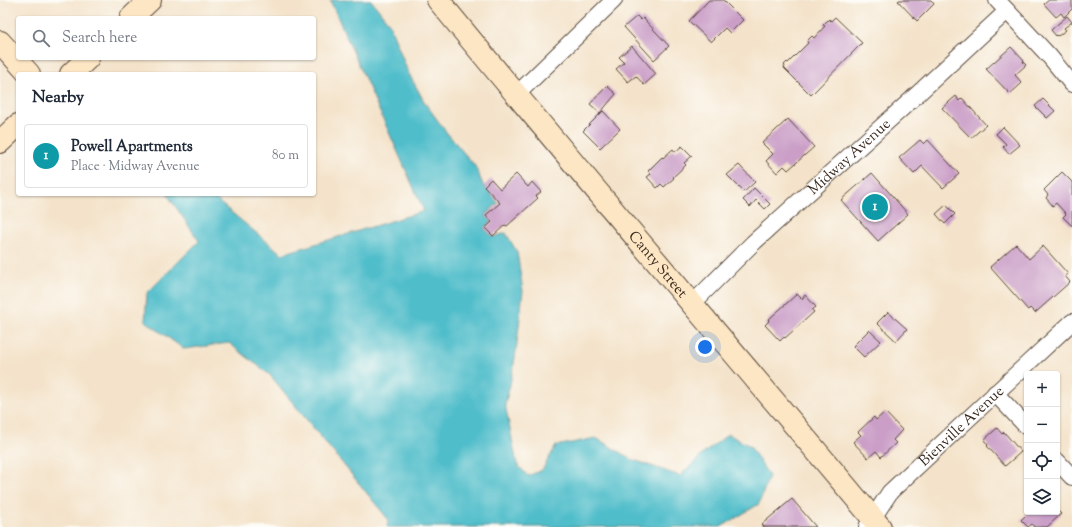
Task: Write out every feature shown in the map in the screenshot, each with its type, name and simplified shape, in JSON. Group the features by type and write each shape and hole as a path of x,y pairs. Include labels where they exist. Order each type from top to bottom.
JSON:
{"street":[{"path":"133,16 150,0"},
{"name":"Canty Street","path":"438,0 516,95 693,304 873,524"},
{"path":"516,95 614,0"},
{"path":"1002,5 1050,57 1072,84"},
{"name":"Midway Avenue","path":"693,304 725,269 909,102 1002,5"},
{"path":"0,42 16,60"},
{"path":"16,60 27,72"},
{"path":"73,72 86,60"},
{"path":"0,142 16,127"},
{"name":"Bienville Avenue","path":"873,524 890,492 1072,322"},
{"path":"995,393 1024,424"},
{"path":"1060,464 1072,477"}],"water":[{"path":"330,0 371,0 389,23 408,72 425,103 447,133 475,166 483,185 498,203 485,215 491,221 484,228 493,237 506,233 517,252 523,291 516,352 505,404 517,464 528,476 542,470 556,446 596,438 631,459 680,476 703,454 728,434 750,446 769,476 759,504 721,527 387,527 388,519 270,375 229,343 184,349 145,321 147,293 199,241 168,196 214,196 220,203 282,254 424,211"}],"building":[{"path":"709,0 723,0 743,20 730,33 725,28 711,42 689,21"},
{"path":"931,0 934,4 917,21 898,1"},
{"path":"1049,0 1072,0 1072,9 1064,17 1061,13 1056,17 1044,4"},
{"path":"637,16 641,20 643,18 669,46 654,60 624,27"},
{"path":"1067,16 1072,22 1064,28 1066,30 1056,36 1051,30"},
{"path":"835,17 862,43 811,95 784,68 784,65 787,62 788,63 808,43 807,41 812,36 814,38 829,19 831,21"},
{"path":"632,46 656,74 644,85 636,76 628,82 616,69 624,62 619,57"},
{"path":"1011,47 1026,65 1015,75 1022,83 1010,94 986,69"},
{"path":"607,86 616,94 600,113 590,104"},
{"path":"956,96 959,101 962,98 986,125 971,138 942,108"},
{"path":"1043,99 1055,111 1047,118 1035,106"},
{"path":"603,111 620,129 600,148 583,131"},
{"path":"788,119 814,147 788,170 784,166 777,173 766,161 773,154 762,143"},
{"path":"1003,127 1020,145 1009,154 1003,147 1006,144 996,134"},
{"path":"920,140 924,144 928,140 959,174 943,188 922,166 914,174 899,158"},
{"path":"682,146 692,156 684,163 686,165 673,177 674,178 664,187 661,184 657,188 647,177 651,174 648,171 662,157 663,158 673,149 675,152"},
{"path":"739,165 755,182 744,192 727,175"},
{"path":"1062,172 1072,182 1072,226 1063,217 1066,214 1056,203 1053,206 1046,198 1048,195 1044,190"},
{"path":"872,173 908,214 878,241 841,200"},
{"path":"516,174 528,187 532,182 541,192 536,196 538,198 507,226 505,225 493,236 485,228 492,222 486,215 500,203 484,186 491,179 500,189"},
{"path":"754,188 770,204 765,209 756,200 750,207 743,200"},
{"path":"946,205 955,214 945,224 936,214"},
{"path":"1016,244 1029,259 1043,246 1068,274 1065,276 1070,282 1035,313 1030,308 1028,310 990,267"},
{"path":"797,294 802,299 805,295 816,307 812,310 814,312 780,341 765,325 769,321 768,320"},
{"path":"888,312 907,329 896,341 877,323"},
{"path":"869,330 881,341 864,357 853,346"},
{"path":"885,412 902,430 893,440 896,443 881,457 876,451 868,458 853,442 861,435 858,432 874,417 876,420"},
{"path":"997,428 1002,434 1004,432 1021,452 1005,466 987,446 988,445 984,440"},
{"path":"792,499 816,527 764,527 762,524"},
{"path":"1026,515 1060,515 1047,527 1034,527 1032,524 1028,527 1021,520"}],"place":[{"name":"Powell Apartments","path":"875,207"}]}
